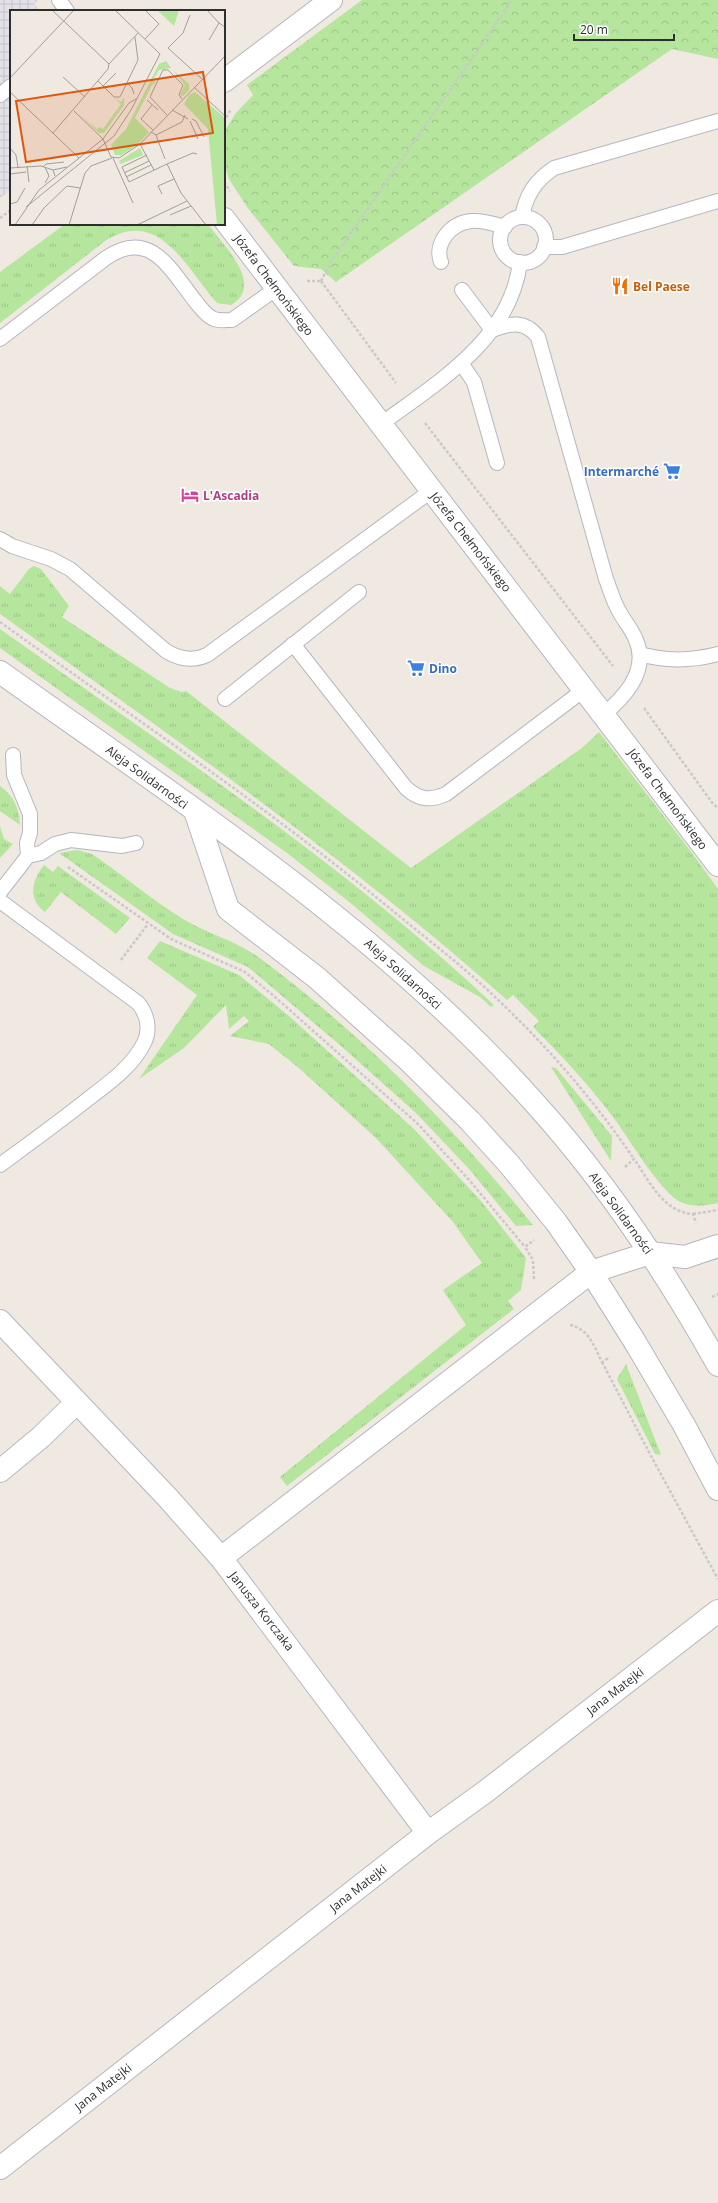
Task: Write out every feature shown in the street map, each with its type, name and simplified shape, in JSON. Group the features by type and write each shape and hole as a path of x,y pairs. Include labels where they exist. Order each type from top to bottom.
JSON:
{"street":[{"path":"225,80 331,0"},
{"name":"Józefa Chełmońskiego","path":"225,220 431,491 717,862"},
{"name":"Aleja Solidarności","path":"0,672 195,811 322,904 452,1019 531,1099 573,1147 650,1252 688,1311 718,1365"},
{"path":"195,811 228,908 322,983 406,1058 470,1121 541,1203 591,1272 684,1425 718,1489"},
{"path":"221,1558 591,1272 650,1252 685,1257 718,1246"},
{"name":"Janusza Korczaka","path":"0,1321 76,1403 163,1493 221,1558 428,1833"},
{"path":"0,1471 40,1437 76,1403"},
{"name":"Jana Matejki","path":"0,2168 428,1833 485,1792 718,1611"}],"lane":[{"path":"59,0 66,10"},
{"path":"0,95 10,87"},
{"path":"522,217 525,204 532,187 539,179 554,168 718,121"},
{"path":"544,247 562,247 718,201"},
{"path":"522,217 533,219 543,229 546,235 544,247 538,257 531,261 520,262 509,258 504,252 501,237 504,227 512,220 522,217"},
{"path":"441,262 438,251 441,241 460,224 478,221 504,227"},
{"path":"0,339 106,258 123,249 140,248 155,253 169,267 205,313 213,318 232,320 277,288"},
{"path":"381,424 461,363 492,330 501,318 513,295 520,262"},
{"path":"462,290 492,330"},
{"path":"492,330 507,325 522,324 529,328 538,337 606,579 619,611 636,641 640,654 639,665 630,688 617,704 604,714"},
{"path":"461,363 474,382 497,463"},
{"path":"0,539 12,546 65,566 166,651 178,658 191,660 207,655 431,491"},
{"path":"225,698 359,592"},
{"path":"293,644 406,788 412,794 424,799 437,798 446,794 585,689"},
{"path":"640,654 654,659 685,660 718,654"},
{"path":"0,892 28,856 27,843 30,828 30,814 14,775 13,755"},
{"path":"28,856 35,855 62,841 82,841 122,846 136,843"},
{"path":"0,901 138,1003 144,1010 148,1032 144,1042 126,1068 50,1129 0,1165"}],"path":[{"path":"512,0 331,262 321,281 410,403 630,688 713,804 718,808"},
{"path":"0,218 10,211"},
{"path":"0,622 318,850 466,971 495,997 562,1066 589,1097 663,1200 677,1211 693,1214 718,1210"},
{"path":"62,863 171,939 245,972 305,1022 418,1124 470,1181 525,1247 531,1255 535,1267"},
{"path":"120,961 148,924"},
{"path":"622,1169 634,1159"},
{"path":"693,1214 696,1223"},
{"path":"525,1247 536,1239"},
{"path":"712,1297 718,1294"},
{"path":"568,1325 577,1326 590,1336 651,1456 718,1579"},
{"path":"602,1362 615,1354"}],"shaded area":[{"path":"0,0 39,0 34,4 39,10 10,10 10,191 0,198"}],"green space":[{"path":"362,0 718,0 718,59 672,49 336,282 321,269 294,266 247,207 229,179 225,166 225,130 236,113 253,95 247,85"},
{"path":"64,225 209,225 238,264 243,276 244,287 241,297 231,305 217,303 170,246 157,237 141,231 124,232 105,241 0,323 0,272"},
{"path":"34,566 41,569 69,606 62,617 170,688 182,692 186,691 411,868 582,748 599,732 718,889 718,1203 692,1205 682,1203 669,1194 653,1175 597,1096 533,1027 539,1021 513,995 507,1000 385,897 259,800 0,614 0,586 10,594 29,569"},
{"path":"0,629 253,808 316,855 377,903 494,1005 491,1007 480,997 424,966 353,905 287,853 0,648"},
{"path":"0,786 9,794 15,803 20,825 0,811"},
{"path":"0,826 4,839 13,844 0,858"},
{"path":"77,850 92,854 183,919 252,953 299,988 371,1051 439,1118 503,1189 533,1225 516,1226 470,1170 416,1113 341,1046 248,967 173,934 59,853"},
{"path":"44,865 53,872 58,866 130,918 116,934 61,892 45,912 39,907 33,889 34,883"},
{"path":"160,941 239,975 289,1016 414,1129 481,1201 526,1258 521,1290 508,1301 514,1309 287,1486 280,1477 466,1325 443,1290 482,1263 453,1222 376,1138 300,1069 269,1044 230,1036 249,1021 244,1016 229,1029 226,1005 184,1048 139,1079 197,995 147,958"},
{"path":"551,1067 556,1068 612,1136 611,1161"},
{"path":"626,1364 661,1455 655,1454 617,1379"}],"place":[{"name":"Bel Paese","path":"620,286"},
{"name":"Intermarché","path":"672,471"},
{"name":"L'Ascadia","path":"190,495"},
{"name":"Dino","path":"416,668"}]}
